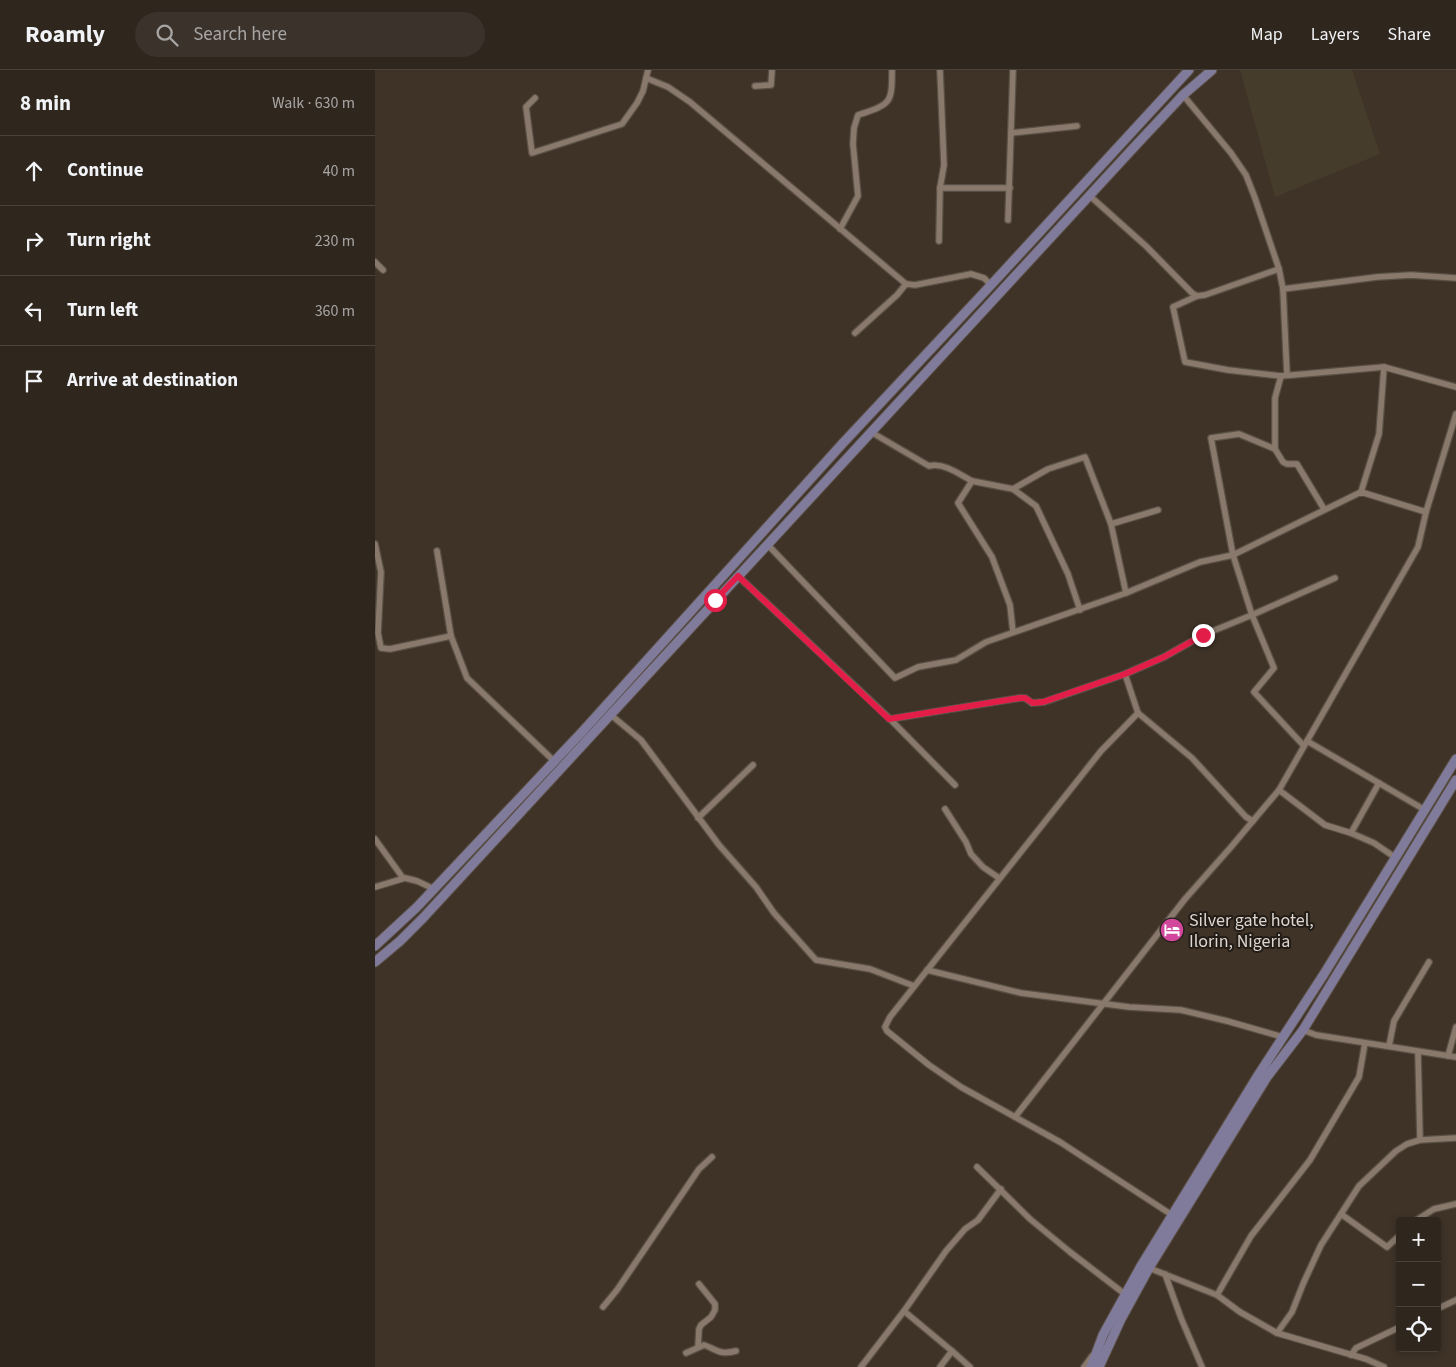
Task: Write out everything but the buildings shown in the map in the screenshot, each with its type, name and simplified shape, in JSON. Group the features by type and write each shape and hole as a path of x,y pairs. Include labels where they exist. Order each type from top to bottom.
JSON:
{"main road":[{"path":"375,946 434,889 555,761 843,443 991,286 1189,70"},
{"path":"375,962 423,918 1183,95 1212,70"},
{"path":"1091,1367 1096,1350 1141,1266 1425,810 1453,771 1456,760"},
{"path":"1099,1367 1121,1319 1149,1268 1267,1077 1303,1030 1453,791 1456,780"},
{"path":"1324,974 1334,979"}],"street":[{"path":"535,98 526,107 532,153 623,124 643,91 648,70"},
{"path":"755,86 771,86 772,70"},
{"path":"840,229 858,196 853,151 854,128 859,115 883,107 892,94 892,70"},
{"path":"939,242 941,188 944,165 940,70"},
{"path":"1008,220 1013,70"},
{"path":"646,78 668,87 690,102 906,284 915,285 971,274 984,278 991,286"},
{"path":"1183,95 1231,153 1246,176 1279,268 1283,288 1284,376 1275,398 1275,449 1283,462 1297,464 1324,509"},
{"path":"1011,133 1077,126"},
{"path":"941,188 1010,188"},
{"path":"1090,196 1147,246 1197,296"},
{"path":"375,262 383,270"},
{"path":"1279,268 1205,295 1197,296 1173,307 1185,362 1228,370 1284,376 1383,367 1456,387"},
{"path":"1283,288 1377,276 1411,275 1456,278"},
{"path":"855,333 897,295 906,284"},
{"path":"1361,492 1379,434 1383,367"},
{"path":"1015,1117 1185,899 1279,790 1418,547 1426,512 1456,414"},
{"path":"871,432 929,466 936,464 972,481 1013,489 1036,506 1068,574 1080,610"},
{"path":"1275,449 1239,434 1211,438 1233,555 1252,615 1274,668 1254,692 1305,744 1425,810"},
{"path":"1013,489 1048,469 1085,458 1111,524 1126,593"},
{"path":"972,481 958,503 993,557 1010,605 1013,632"},
{"path":"767,544 895,678 918,667 955,660 986,642 1126,593 1199,562 1233,555 1361,492 1426,512"},
{"path":"1111,524 1158,510"},
{"path":"375,544 381,572 377,584 378,633 381,648 390,649 451,636"},
{"path":"437,551 451,636 467,678 555,761"},
{"path":"738,576 889,719 955,785"},
{"path":"889,719 1020,698 1025,698 1033,703 1043,702 1125,674 1164,657 1203,635 1335,578"},
{"path":"1125,674 1138,713 1192,758 1245,817 1253,820"},
{"path":"1138,713 1101,752 999,878 886,1022 885,1028 929,1065 961,1087 1060,1142 1173,1215"},
{"path":"611,715 641,740 719,845 756,887 774,913 817,960 871,969 914,986"},
{"path":"698,818 753,765"},
{"path":"1351,833 1379,783"},
{"path":"1279,790 1325,825 1374,843 1396,858"},
{"path":"945,809 966,842 971,854 983,867 999,878"},
{"path":"1242,834 1245,817"},
{"path":"375,839 403,878"},
{"path":"375,887 403,878 417,881 434,889"},
{"path":"1389,1046 1394,1020 1429,962"},
{"path":"927,970 1021,993 1129,1007 1181,1010 1283,1037"},
{"path":"1448,1056 1456,1027"},
{"path":"1303,1030 1316,1035 1456,1057"},
{"path":"1217,1295 1251,1236 1310,1160 1359,1077 1365,1043"},
{"path":"1418,1052 1420,1140"},
{"path":"1277,1333 1292,1312 1311,1264 1359,1186 1396,1151 1407,1144 1420,1140 1456,1138"},
{"path":"603,1307 617,1290 699,1169 712,1157"},
{"path":"977,1167 1037,1224 1126,1295"},
{"path":"861,1367 904,1311 946,1251 965,1229 978,1220 1001,1189"},
{"path":"1421,1217 1434,1209 1456,1204"},
{"path":"1341,1214 1387,1247 1396,1239"},
{"path":"1149,1268 1217,1295 1240,1312 1277,1333 1366,1359 1385,1367"},
{"path":"1165,1274 1202,1367"},
{"path":"698,1347 699,1329 715,1310 715,1304 699,1284"},
{"path":"1441,1307 1456,1300"},
{"path":"904,1311 970,1367"},
{"path":"1351,1355 1356,1348 1396,1329"},
{"path":"686,1353 704,1345 720,1353 736,1352"},
{"path":"1084,1367 1096,1350"},
{"path":"940,1367 952,1351"}],"shaded area":[{"path":"1240,70 1352,70 1380,154 1275,197"}],"place":[{"name":"Silver gate hotel, Ilorin, Nigeria","path":"1172,930"}],"route":[{"path":"715,600 738,576 889,719 1020,698 1025,698 1033,703 1043,702 1125,674 1164,657 1203,635"}]}
